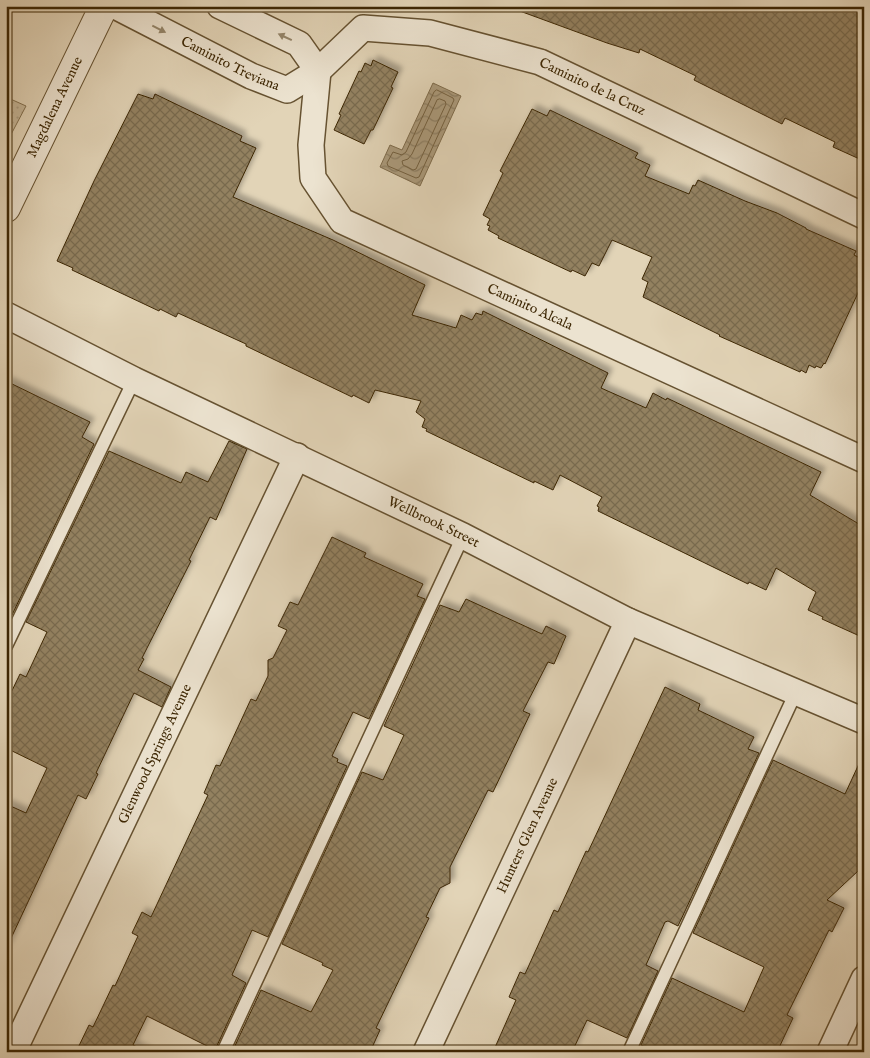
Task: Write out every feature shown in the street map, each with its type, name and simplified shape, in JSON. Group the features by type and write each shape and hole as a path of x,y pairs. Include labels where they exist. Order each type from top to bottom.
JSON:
{"street":[{"name":"Magdalena Avenue","path":"6,208 104,6"},
{"name":"Caminito Treviana","path":"116,6 251,76 287,90 318,71"},
{"path":"220,6 299,44 318,71"},
{"name":"Caminito de la Cruz","path":"318,71 363,28 439,35 540,62 864,216"},
{"name":"Caminito Alcala","path":"318,71 311,144 313,178 342,221 864,460"},
{"name":"Wellbrook Street","path":"6,315 134,380 463,536 628,620 864,721"},
{"name":"Glenwood Springs Avenue","path":"13,1052 297,456"},
{"name":"Hunters Glen Avenue","path":"426,1052 628,620"},
{"path":"830,1052 864,979"}],"lane":[{"path":"6,646 134,380"},
{"path":"223,1052 463,536"},
{"path":"629,1052 796,692"}],"shaded area":[{"path":"6,97 26,106 6,144"}],"water":[{"path":"433,83 461,96 420,186 380,167 390,145 402,150"}],"building":[{"path":"518,6 864,6 864,161 833,147 835,142 785,118 782,124 694,80 696,76 640,49 639,53 607,43 517,10"},
{"path":"373,60 398,72 391,87 393,88 373,130 371,130 364,144 334,130 341,115 339,114 359,71 361,72 365,63 371,66"},
{"path":"138,94 153,99 155,94 242,136 240,141 256,148 233,197 333,240 425,285 412,315 456,328 461,315 472,320 476,313 482,315 483,311 608,373 601,388 646,408 653,393 666,400 667,398 821,472 810,495 864,527 864,638 822,619 823,617 808,610 816,592 776,568 766,590 749,582 748,584 598,511 599,507 597,506 602,497 560,475 553,490 534,481 534,483 426,431 427,429 422,427 425,419 416,412 421,401 375,390 369,403 353,395 352,397 246,346 246,344 178,313 176,317 160,309 159,311 57,261 94,181"},
{"path":"532,109 547,116 550,110 638,153 635,158 650,165 645,176 689,194 693,185 695,186 698,180 777,213 806,229 856,251 854,255 864,260 864,280 825,364 821,368 809,365 806,373 801,370 800,372 719,336 643,297 648,282 642,279 652,257 612,240 599,266 592,263 585,276 572,270 571,272 498,238 499,236 488,230 490,226 487,225 490,219 483,215 503,173 500,171"},
{"path":"6,381 90,422 82,437 94,444 12,615 6,613"},
{"path":"229,441 247,449 216,520 210,517 189,560 191,561 142,658 144,659 138,670 171,687 162,707 134,693 96,773 98,774 86,799 78,795 6,949 6,804 26,813 47,768 6,748 6,703 20,674 26,677 47,632 26,622 109,451 181,483 186,472 208,482"},
{"path":"332,537 366,553 364,557 423,584 417,596 425,599 369,719 353,712 332,756 338,759 337,762 347,766 268,937 252,930 232,975 246,983 215,1050 147,1016 133,1045 148,1052 76,1052 89,1025 93,1027 113,985 115,986 138,936 132,933 142,912 151,917 208,795 204,793 216,765 220,766 251,699 256,701 268,676 268,660 273,658 287,630 278,626 290,602 298,605"},
{"path":"466,599 542,634 546,626 566,636 554,664 548,662 523,711 530,714 493,792 488,790 450,867 450,883 440,888 426,917 429,918 376,1028 380,1030 370,1052 232,1052 261,990 311,1012 333,970 322,965 323,963 282,944 362,772 383,780 404,735 384,726 440,605 459,612"},
{"path":"665,687 700,704 698,710 754,737 748,749 759,753 678,926 668,921 665,922 646,965 658,971 627,1038 587,1020 572,1052 493,1052 516,1000 509,997 520,972 525,974 554,910 558,912"},
{"path":"864,753 864,836 858,834 858,871 827,900 844,908 832,932 829,930 787,1015 793,1018 777,1052 656,1052 641,1045 672,978 744,1012 764,967 693,933 773,760 845,794"}]}
